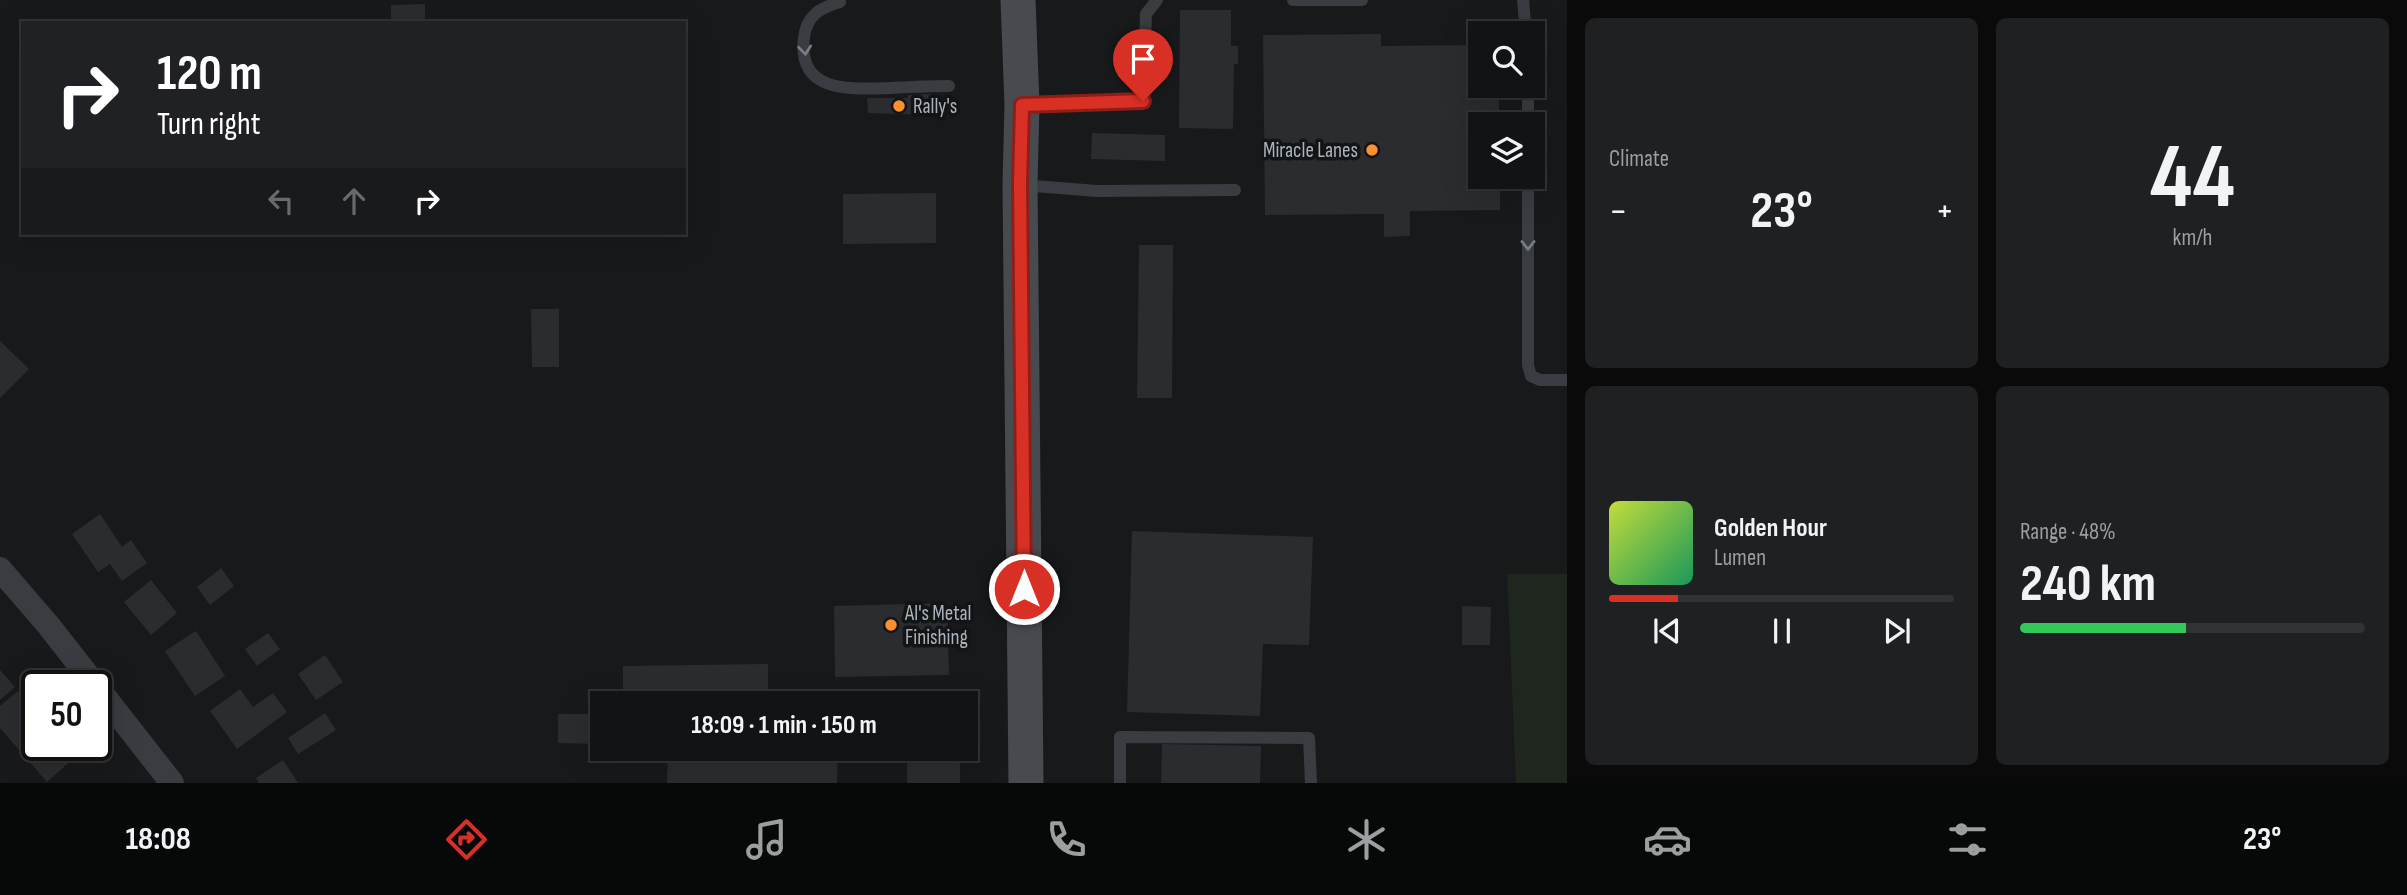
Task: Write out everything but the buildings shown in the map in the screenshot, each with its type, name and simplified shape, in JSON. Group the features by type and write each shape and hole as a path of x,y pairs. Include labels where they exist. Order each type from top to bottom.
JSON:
{"main road":[{"path":"1018,0 1022,105 1020,184 1026,783"}],"street":[{"path":"0,569 49,626 163,779"}],"lane":[{"path":"1022,105 1143,101 1146,14 1157,0"},
{"path":"1293,0 1362,0"},
{"path":"1522,0 1525,21"},
{"path":"840,2 814,13 806,29 806,61 821,81 849,89 949,86"},
{"path":"1020,184 1097,191 1235,190"},
{"path":"1528,189 1528,365 1531,376 1540,380 1567,380"},
{"path":"1120,783 1120,737 1309,738 1311,783"}],"shaded area":[{"path":"1507,574 1567,574 1567,783 1516,783"}],"place":[{"name":"Rally's","path":"899,106"},
{"name":"Miracle Lanes","path":"1372,150"},
{"name":"Al's Metal Finishing","path":"891,625"}],"route":[{"path":"1024,589 1020,184 1022,105 1143,101"}]}
